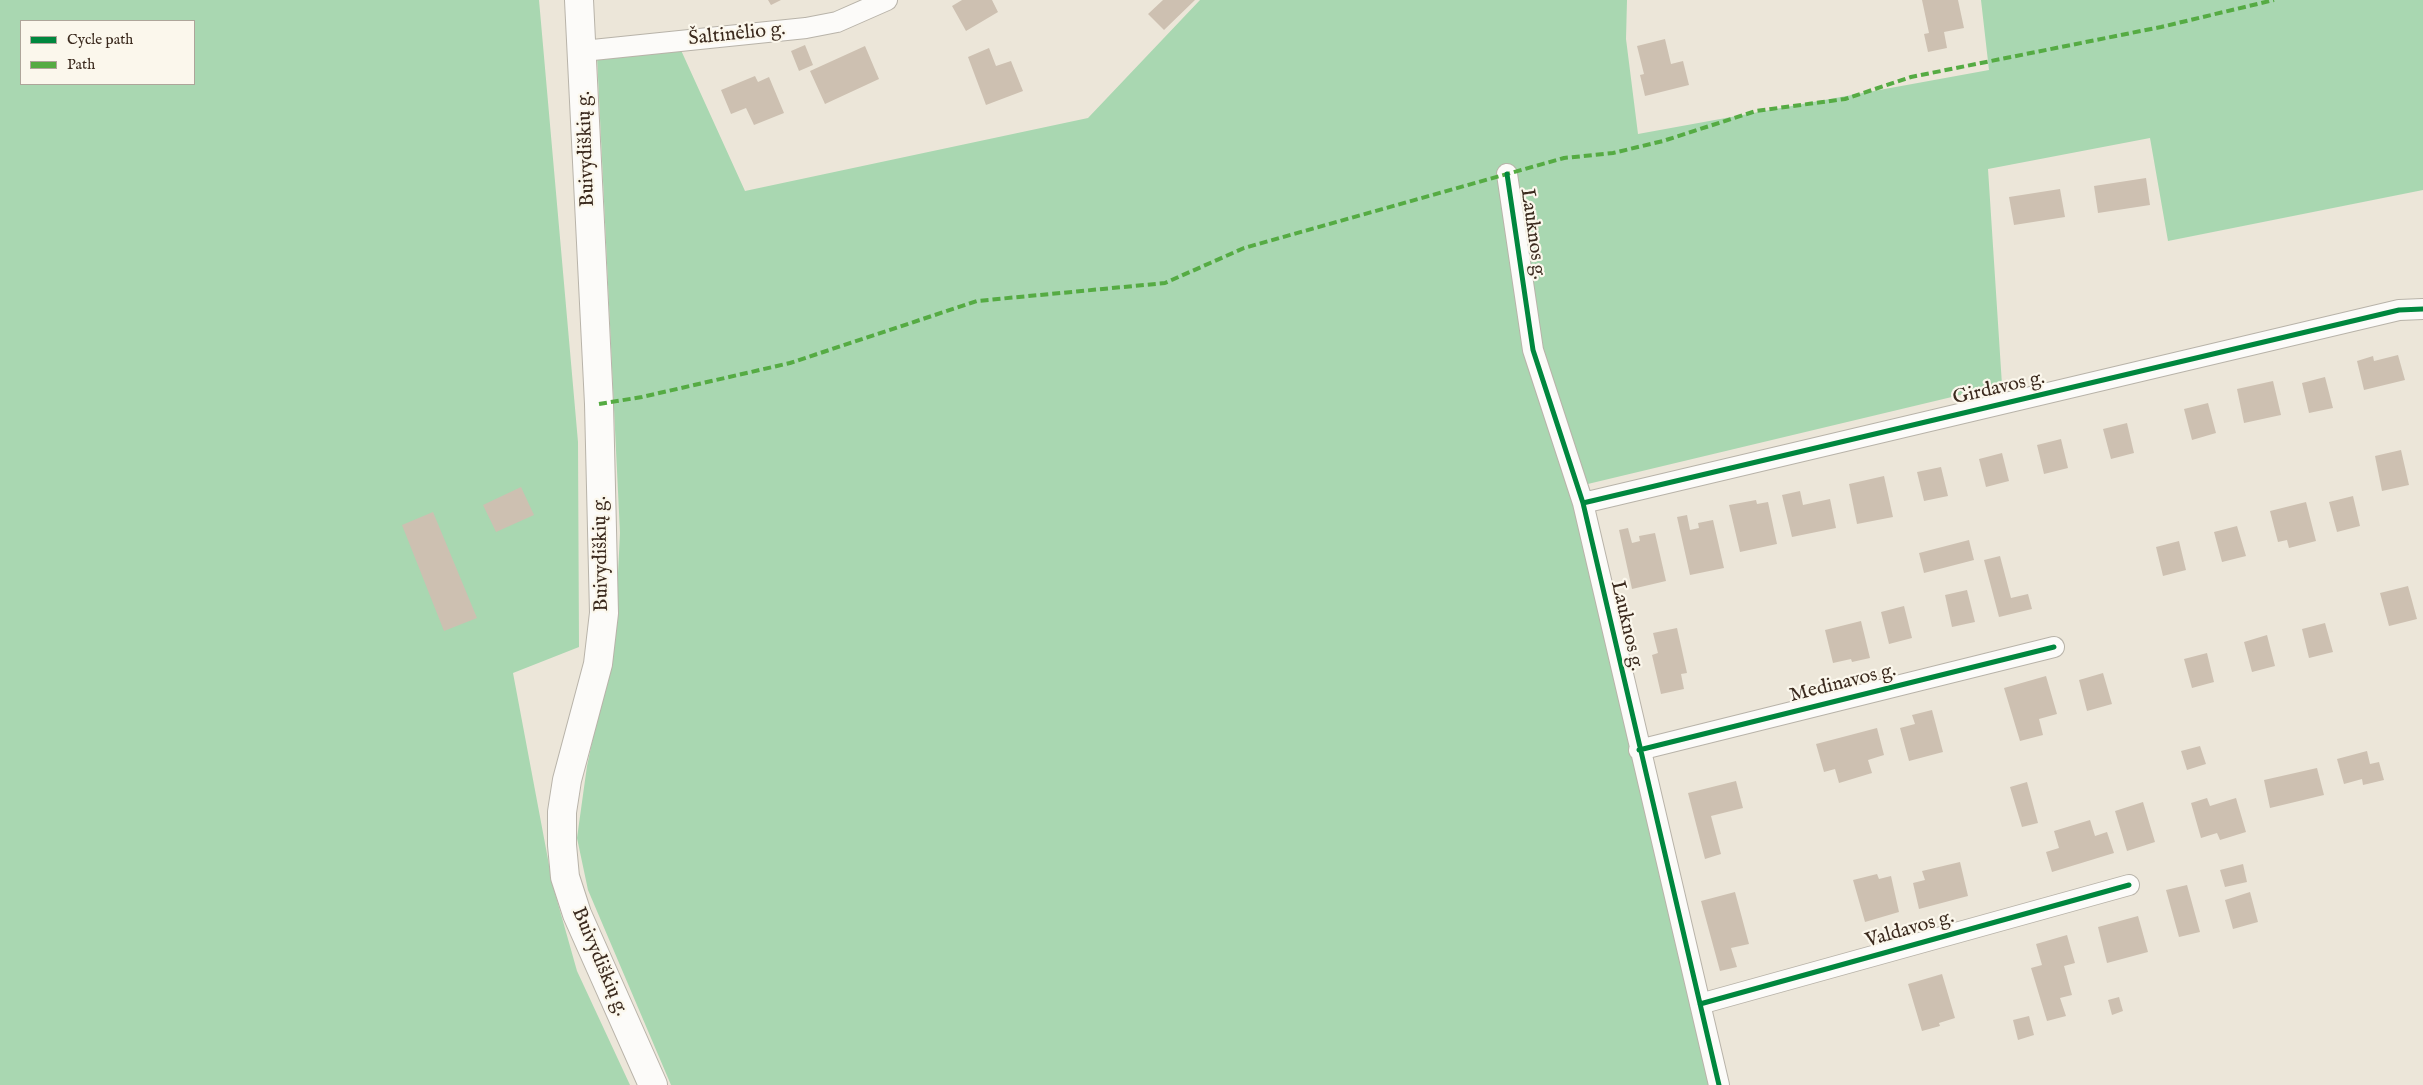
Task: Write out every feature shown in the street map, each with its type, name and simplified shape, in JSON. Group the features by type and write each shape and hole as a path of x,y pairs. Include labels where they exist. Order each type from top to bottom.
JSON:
{"main road":[{"name":"Buivydiškių g.","path":"579,0 599,404 604,613 598,664 567,780 562,812 562,845 565,877 578,914 653,1085"}],"street":[{"name":"Šaltinėlio g.","path":"583,51 806,28 837,22 887,0"},
{"name":"Lauknos g.","path":"1507,174 1534,350 1583,503 1639,750 1719,1085"},
{"name":"Girdavos g.","path":"1583,503 2399,310 2423,309"},
{"name":"Medinavos g.","path":"1639,750 2054,648"},
{"name":"Valdavos g.","path":"1700,1004 2129,885"}],"green space":[{"path":"0,0 539,0 578,442 579,647 513,673 553,886 577,971 630,1085 0,1085"},
{"path":"1200,0 1627,0 1626,39 1638,134 1989,70 1981,0 2423,0 2423,190 2168,241 2150,138 1988,169 2002,385 1571,488 1709,1085 671,1085 588,890 577,838 587,766 615,634 620,533 597,56 680,48 745,191 1088,118"}],"building":[{"path":"768,0 781,0 771,5"},
{"path":"962,0 992,0 998,12 966,31 952,6"},
{"path":"1163,0 1195,0 1164,30 1148,14"},
{"path":"1922,0 1958,0 1964,28 1944,32 1947,48 1928,52 1924,34 1929,33"},
{"path":"1665,39 1671,64 1683,61 1689,85 1645,96 1640,75 1644,74 1637,46"},
{"path":"805,45 813,65 799,71 791,51"},
{"path":"865,46 879,79 825,104 810,71"},
{"path":"989,48 996,66 1011,61 1023,91 986,105 968,57"},
{"path":"755,76 758,82 769,77 784,113 754,125 746,108 731,114 721,90"},
{"path":"2146,178 2150,205 2098,213 2094,186"},
{"path":"2060,189 2065,217 2014,225 2009,197"},
{"path":"2398,355 2405,380 2364,390 2357,361 2373,356 2374,361"},
{"path":"2325,377 2333,408 2309,413 2302,383"},
{"path":"2273,381 2281,415 2244,423 2237,389"},
{"path":"2208,403 2216,433 2192,440 2184,409"},
{"path":"2127,423 2134,453 2111,459 2103,429"},
{"path":"2061,439 2068,468 2044,474 2037,445"},
{"path":"2401,450 2409,485 2382,491 2375,456"},
{"path":"2002,453 2009,481 1986,487 1979,459"},
{"path":"1941,467 1948,496 1924,501 1917,472"},
{"path":"1884,476 1893,517 1857,524 1849,484"},
{"path":"521,487 534,515 496,532 483,505"},
{"path":"1800,491 1803,505 1830,499 1836,528 1792,537 1782,495"},
{"path":"2353,496 2360,526 2337,532 2329,502"},
{"path":"1756,500 1757,504 1768,502 1777,544 1740,552 1729,505"},
{"path":"2306,502 2316,541 2289,548 2287,540 2278,542 2270,511"},
{"path":"433,512 477,618 444,631 402,525"},
{"path":"1687,515 1690,530 1699,528 1698,523 1713,520 1724,568 1690,575 1677,517"},
{"path":"2237,526 2246,556 2222,562 2214,532"},
{"path":"1628,528 1632,543 1640,541 1639,536 1655,533 1666,581 1632,589 1619,530"},
{"path":"1969,540 1974,560 1924,573 1919,553"},
{"path":"2179,541 2186,570 2163,576 2156,547"},
{"path":"2000,556 2011,598 2028,594 2032,609 1999,617 1984,560"},
{"path":"2408,586 2417,619 2389,626 2380,593"},
{"path":"1967,590 1975,622 1952,627 1945,595"},
{"path":"1904,606 1912,638 1889,644 1881,612"},
{"path":"1861,621 1870,658 1852,662 1851,659 1833,663 1825,630"},
{"path":"2325,623 2333,652 2309,658 2302,629"},
{"path":"1677,628 1687,673 1681,674 1684,689 1661,694 1652,655 1658,653 1653,633"},
{"path":"2267,635 2275,666 2252,672 2244,642"},
{"path":"2207,653 2214,682 2192,688 2184,659"},
{"path":"2103,673 2112,704 2087,711 2079,680"},
{"path":"2046,676 2057,714 2039,719 2043,735 2020,741 2004,688"},
{"path":"1932,710 1943,752 1909,761 1900,728 1915,724 1912,715"},
{"path":"1877,728 1884,755 1868,760 1872,773 1839,783 1835,769 1824,772 1816,744"},
{"path":"2200,746 2206,764 2187,770 2181,751"},
{"path":"2367,751 2370,764 2379,762 2384,780 2363,785 2362,779 2344,784 2337,759"},
{"path":"2317,768 2324,795 2270,808 2264,780"},
{"path":"1736,781 1743,808 1711,816 1721,854 1705,859 1688,793"},
{"path":"2027,782 2038,823 2022,827 2010,787"},
{"path":"2207,798 2210,806 2236,798 2246,832 2220,840 2217,833 2201,838 2191,803"},
{"path":"2143,802 2155,842 2127,851 2115,811"},
{"path":"2090,820 2095,836 2107,832 2114,853 2052,872 2046,852 2059,848 2054,831"},
{"path":"1960,862 1968,896 1919,909 1913,883 1925,880 1922,871"},
{"path":"2243,864 2247,882 2225,887 2220,870"},
{"path":"1877,874 1879,879 1891,876 1899,912 1865,922 1853,880"},
{"path":"2187,885 2200,932 2179,937 2166,890"},
{"path":"1735,892 1749,944 1731,948 1737,967 1720,971 1701,901"},
{"path":"2250,892 2258,922 2233,929 2225,900"},
{"path":"2138,916 2148,952 2107,963 2098,927"},
{"path":"2067,935 2075,963 2064,966 2072,995 2060,998 2066,1016 2047,1021 2031,968 2042,965 2036,944"},
{"path":"1942,974 1955,1018 1939,1023 1940,1026 1922,1031 1908,984"},
{"path":"2119,997 2123,1011 2112,1015 2108,1000"},
{"path":"2029,1016 2034,1035 2018,1040 2013,1020"}],"marked path":[{"path":"599,404 642,397 790,363 977,301 1165,283 1244,248 1564,158 1613,153 1663,141 1756,111 1845,99 1911,77 2161,27 2274,0"}],"cycle path":[{"path":"1507,174 1533,350 1583,503 1719,1085"},
{"path":"1583,503 2399,310 2423,309"},
{"path":"1639,750 2054,647"},
{"path":"1700,1004 2129,885"}]}
